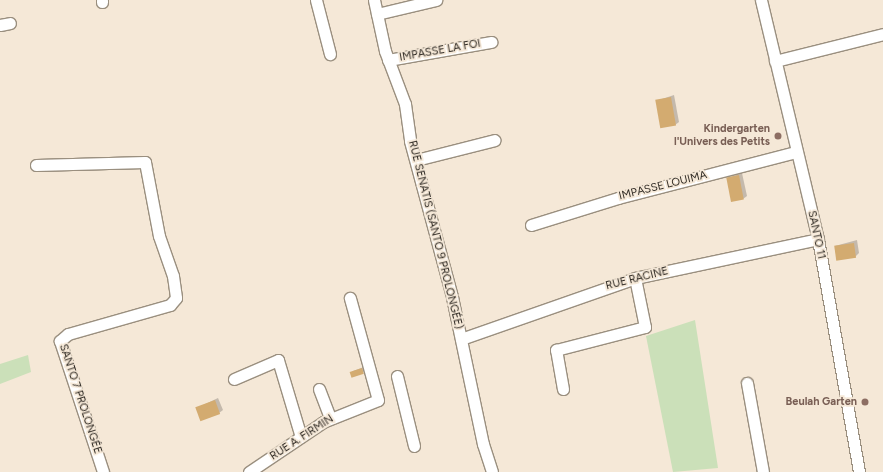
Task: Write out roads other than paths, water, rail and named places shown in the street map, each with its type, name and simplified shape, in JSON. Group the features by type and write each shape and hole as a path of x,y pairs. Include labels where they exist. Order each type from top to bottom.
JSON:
{"street":[{"path":"316,0 330,54"},
{"name":"RUE SENATIS (SANTO 9 PROLONGÉE)","path":"374,0 388,60 405,104 416,160 461,339 492,472"},
{"path":"377,14 436,0"},
{"name":"SANTO 11","path":"761,0 796,152 818,239 859,472"},
{"path":"775,61 883,34"},
{"name":"IMPASSE LA FOI","path":"388,60 491,42"},
{"path":"416,160 495,140"},
{"name":"IMPASSE LOUIMA","path":"531,225 618,198 796,152"},
{"name":"SANTO 7 PROLONGÉE","path":"36,165 146,162 159,236 173,276 176,298 170,305 68,334 60,341 103,472"},
{"name":"RUE RACINE","path":"461,339 634,278 818,239"},
{"path":"564,389 556,350 645,327 634,278"},
{"name":"RUE A. FIRMIN","path":"249,472 330,418 378,400 350,298"},
{"path":"234,379 278,360 301,437"},
{"path":"397,376 414,446"},
{"path":"746,383 763,472"},
{"path":"318,388 330,418"}],"place":[{"name":"Kindergarten l'Univers des Petits","path":"778,136"},
{"name":"Beulah Garten","path":"865,402"}]}
